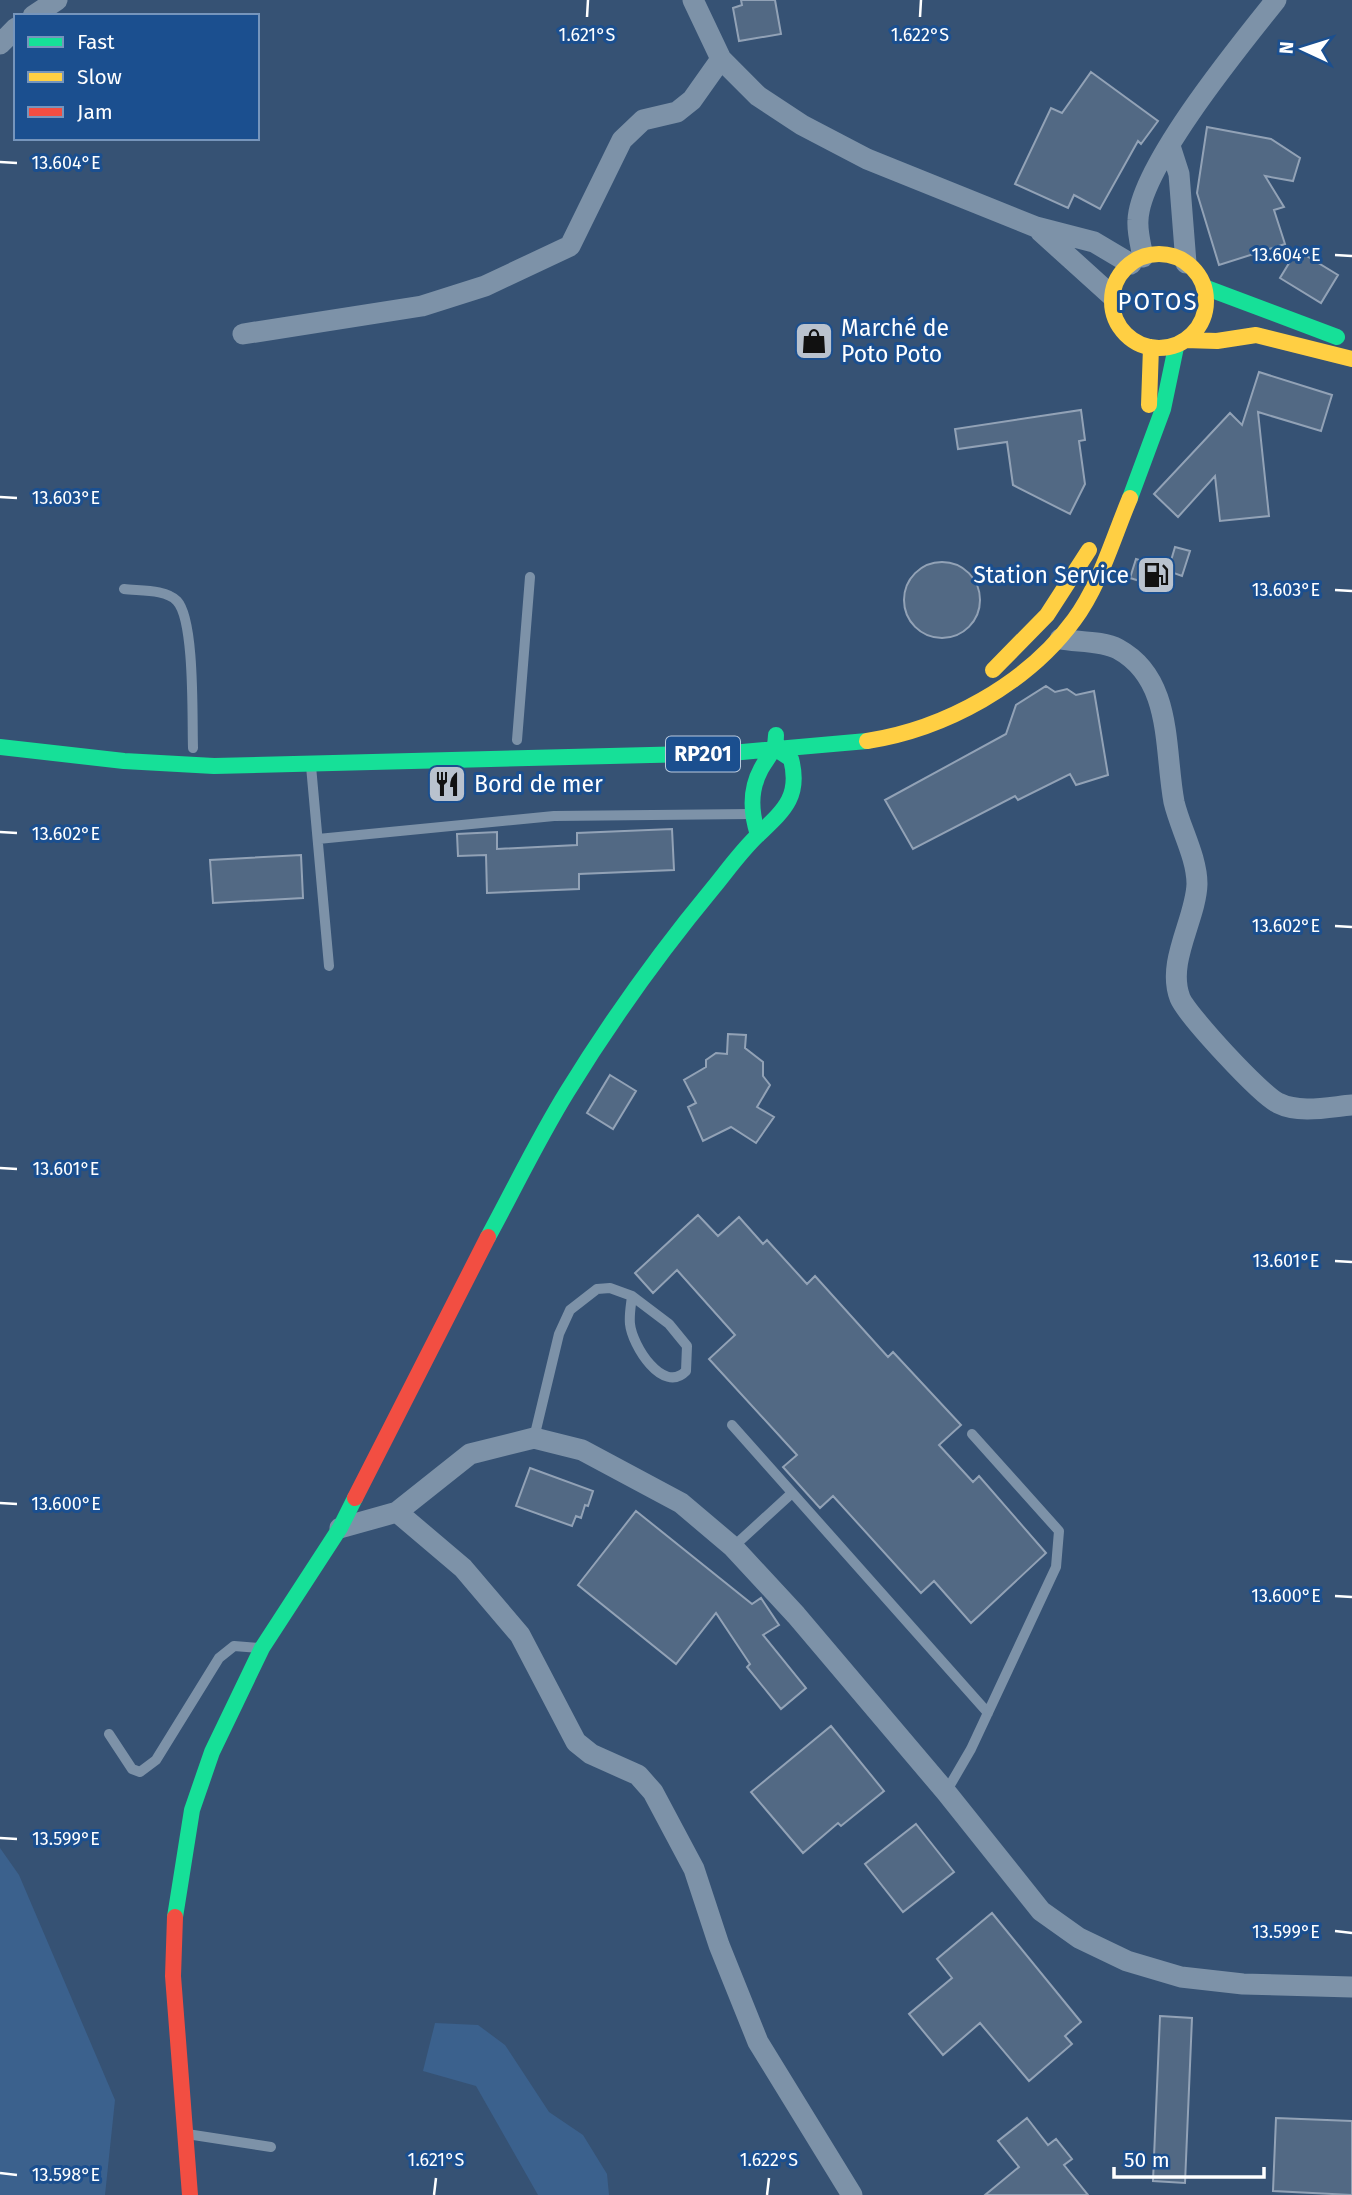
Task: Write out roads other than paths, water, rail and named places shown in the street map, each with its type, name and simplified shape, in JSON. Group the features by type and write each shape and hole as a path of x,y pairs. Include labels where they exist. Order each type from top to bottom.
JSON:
{"main road":[{"path":"1352,342 1204,287 1197,273 1173,256 1137,260 1116,284 1113,297 1114,313 1121,328 1132,340 1151,347 1256,335 1352,359"},
{"name":"RP201","path":"0,747 174,765 311,763 706,754 845,744 923,727 968,708 1004,686 1035,664 1060,639 1097,577 1143,466 1163,409 1181,344 1203,317 1206,302 1204,287"},
{"path":"983,676 1021,648 1049,616 1103,524 1149,405 1151,347"},
{"path":"813,729 855,726"},
{"path":"758,835 751,814 760,766 776,749 776,731"},
{"path":"165,746 198,748"},
{"path":"190,2195 173,1976 175,1919 192,1810 212,1752 262,1648 340,1528 447,1314 567,1092 666,948 758,835 774,824 789,801 796,778 791,759 776,749"}],"street":[{"path":"36,14 57,0"},
{"path":"693,0 721,58 758,96 802,125 867,159 1036,227 1094,242 1137,260 1138,220 1152,174 1195,107 1276,0"},
{"path":"0,44 14,30"},
{"path":"243,334 422,306 485,286 570,246 622,140 643,120 677,112 692,100 721,58"},
{"path":"1170,146 1179,174 1186,263"},
{"path":"1036,227 1113,297"},
{"path":"1060,639 1116,648 1133,660 1153,682 1164,720 1175,803 1197,882 1195,901 1178,966 1180,998 1238,1066 1278,1103 1308,1110 1352,1105"},
{"path":"340,1528 397,1513 470,1454 534,1437 582,1450 631,1473 681,1503 733,1547 796,1615 946,1792 1041,1910 1079,1938 1127,1961 1181,1977 1243,1984 1352,1987"},
{"path":"397,1513 463,1568 520,1635 576,1742 591,1754 638,1775 653,1792 694,1869 719,1945 758,2042 852,2195"}],"lane":[{"path":"518,740 530,577"},
{"path":"124,589 161,593 176,600 184,612 198,748"},
{"path":"311,763 329,966"},
{"path":"318,839 554,816 751,814"},
{"path":"534,1437 558,1334 570,1310 597,1289 610,1288 632,1296 669,1324 687,1346 687,1371 680,1377 664,1375 650,1366 635,1341 630,1325 632,1296"},
{"path":"732,1425 988,1713"},
{"path":"946,1792 988,1713 1056,1567 1059,1531 972,1434"},
{"path":"733,1547 792,1493"},
{"path":"109,1734 132,1769 140,1772 146,1770 156,1760 219,1658 233,1646 262,1648"},
{"path":"187,2134 271,2147"}],"water":[{"path":"0,1848 19,1875 115,2100 105,2195 0,2195"},
{"path":"435,2023 478,2025 505,2045 549,2112 583,2135 607,2174 609,2195 538,2195 476,2086 423,2071"}],"place":[{"name":"Marché de Poto Poto","path":"814,341"},
{"name":"Station Service","path":"1156,575"},
{"name":"Bord de mer","path":"447,784"}],"district":[{"name":"POTOS","path":"1158,302"}]}
